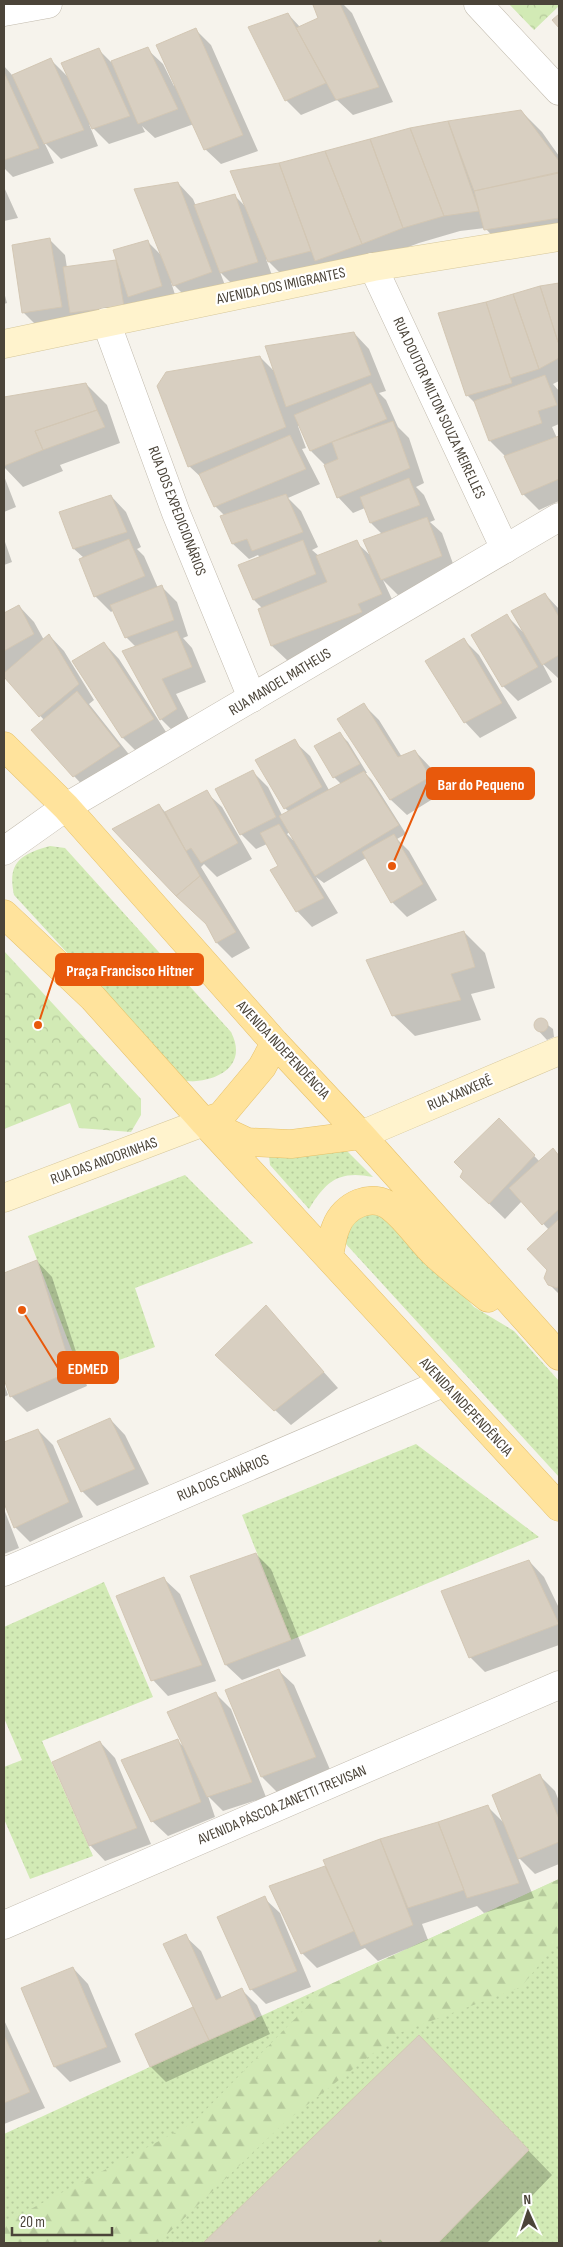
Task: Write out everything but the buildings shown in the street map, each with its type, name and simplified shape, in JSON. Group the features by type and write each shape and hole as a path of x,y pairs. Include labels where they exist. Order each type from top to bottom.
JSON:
{"main road":[{"name":"AVENIDA DOS IMIGRANTES","path":"4,344 373,267 559,237"},
{"name":"AVENIDA INDEPENDÊNCIA","path":"4,746 66,808 559,1356"},
{"name":"AVENIDA INDEPENDÊNCIA","path":"4,914 93,998 204,1122 559,1507"},
{"path":"204,1122 221,1116 262,1067 275,1042"},
{"name":"RUA XANXERÊ","path":"361,1135 559,1050"},
{"path":"204,1122 247,1142 291,1144 361,1135"},
{"name":"RUA DAS ANDORINHAS","path":"4,1198 204,1122"},
{"path":"329,1256 336,1226 342,1216 355,1205 370,1200 382,1201 392,1207 436,1255 468,1282 492,1301 522,1317"}],"street":[{"path":"4,12 48,4"},
{"path":"478,4 559,91"},
{"name":"RUA DOUTOR MILTON SOUZA MEIRELLES","path":"373,267 504,549"},
{"name":"RUA DOS EXPEDICIONÁRIOS","path":"106,322 176,513 252,698"},
{"name":"RUA MANOEL MATHEUS","path":"4,851 66,808 559,517"},
{"name":"RUA DOS CANÁRIOS","path":"4,1572 443,1383"},
{"name":"AVENIDA PÁSCOA ZANETTI TREVISAN","path":"4,1925 559,1685"}],"green space":[{"path":"509,4 559,4 559,6 534,30"},
{"path":"50,846 65,848 231,1032 236,1055 226,1070 217,1076 207,1079 185,1081 14,895 13,875 18,861 31,852"},
{"path":"4,951 141,1099 141,1115 131,1132 79,1128 70,1103 4,1129"},
{"path":"343,1147 373,1177 351,1175 335,1180 321,1191 309,1209 270,1165 269,1156"},
{"path":"185,1175 253,1243 135,1288 155,1347 100,1367 80,1372 28,1236"},
{"path":"361,1209 390,1217 474,1307 514,1331 559,1381 559,1477 345,1243 344,1234"},
{"path":"416,1444 539,1537 291,1640 242,1515"},
{"path":"104,1582 153,1697 42,1741 93,1856 30,1879 4,1819 4,1767 22,1760 4,1718 4,1627"},
{"path":"559,1879 559,2243 4,2243 4,2134"},
{"path":"559,1879 559,1941 521,1987 399,2033 284,2123 158,2243 4,2243 4,2225 12,2219 193,2123 327,1986"}],"place":[{"name":"Bar do Pequeno","path":"392,866"},
{"name":"Praça Francisco Hitner","path":"38,1025"},
{"name":"EDMED","path":"22,1310"}]}
